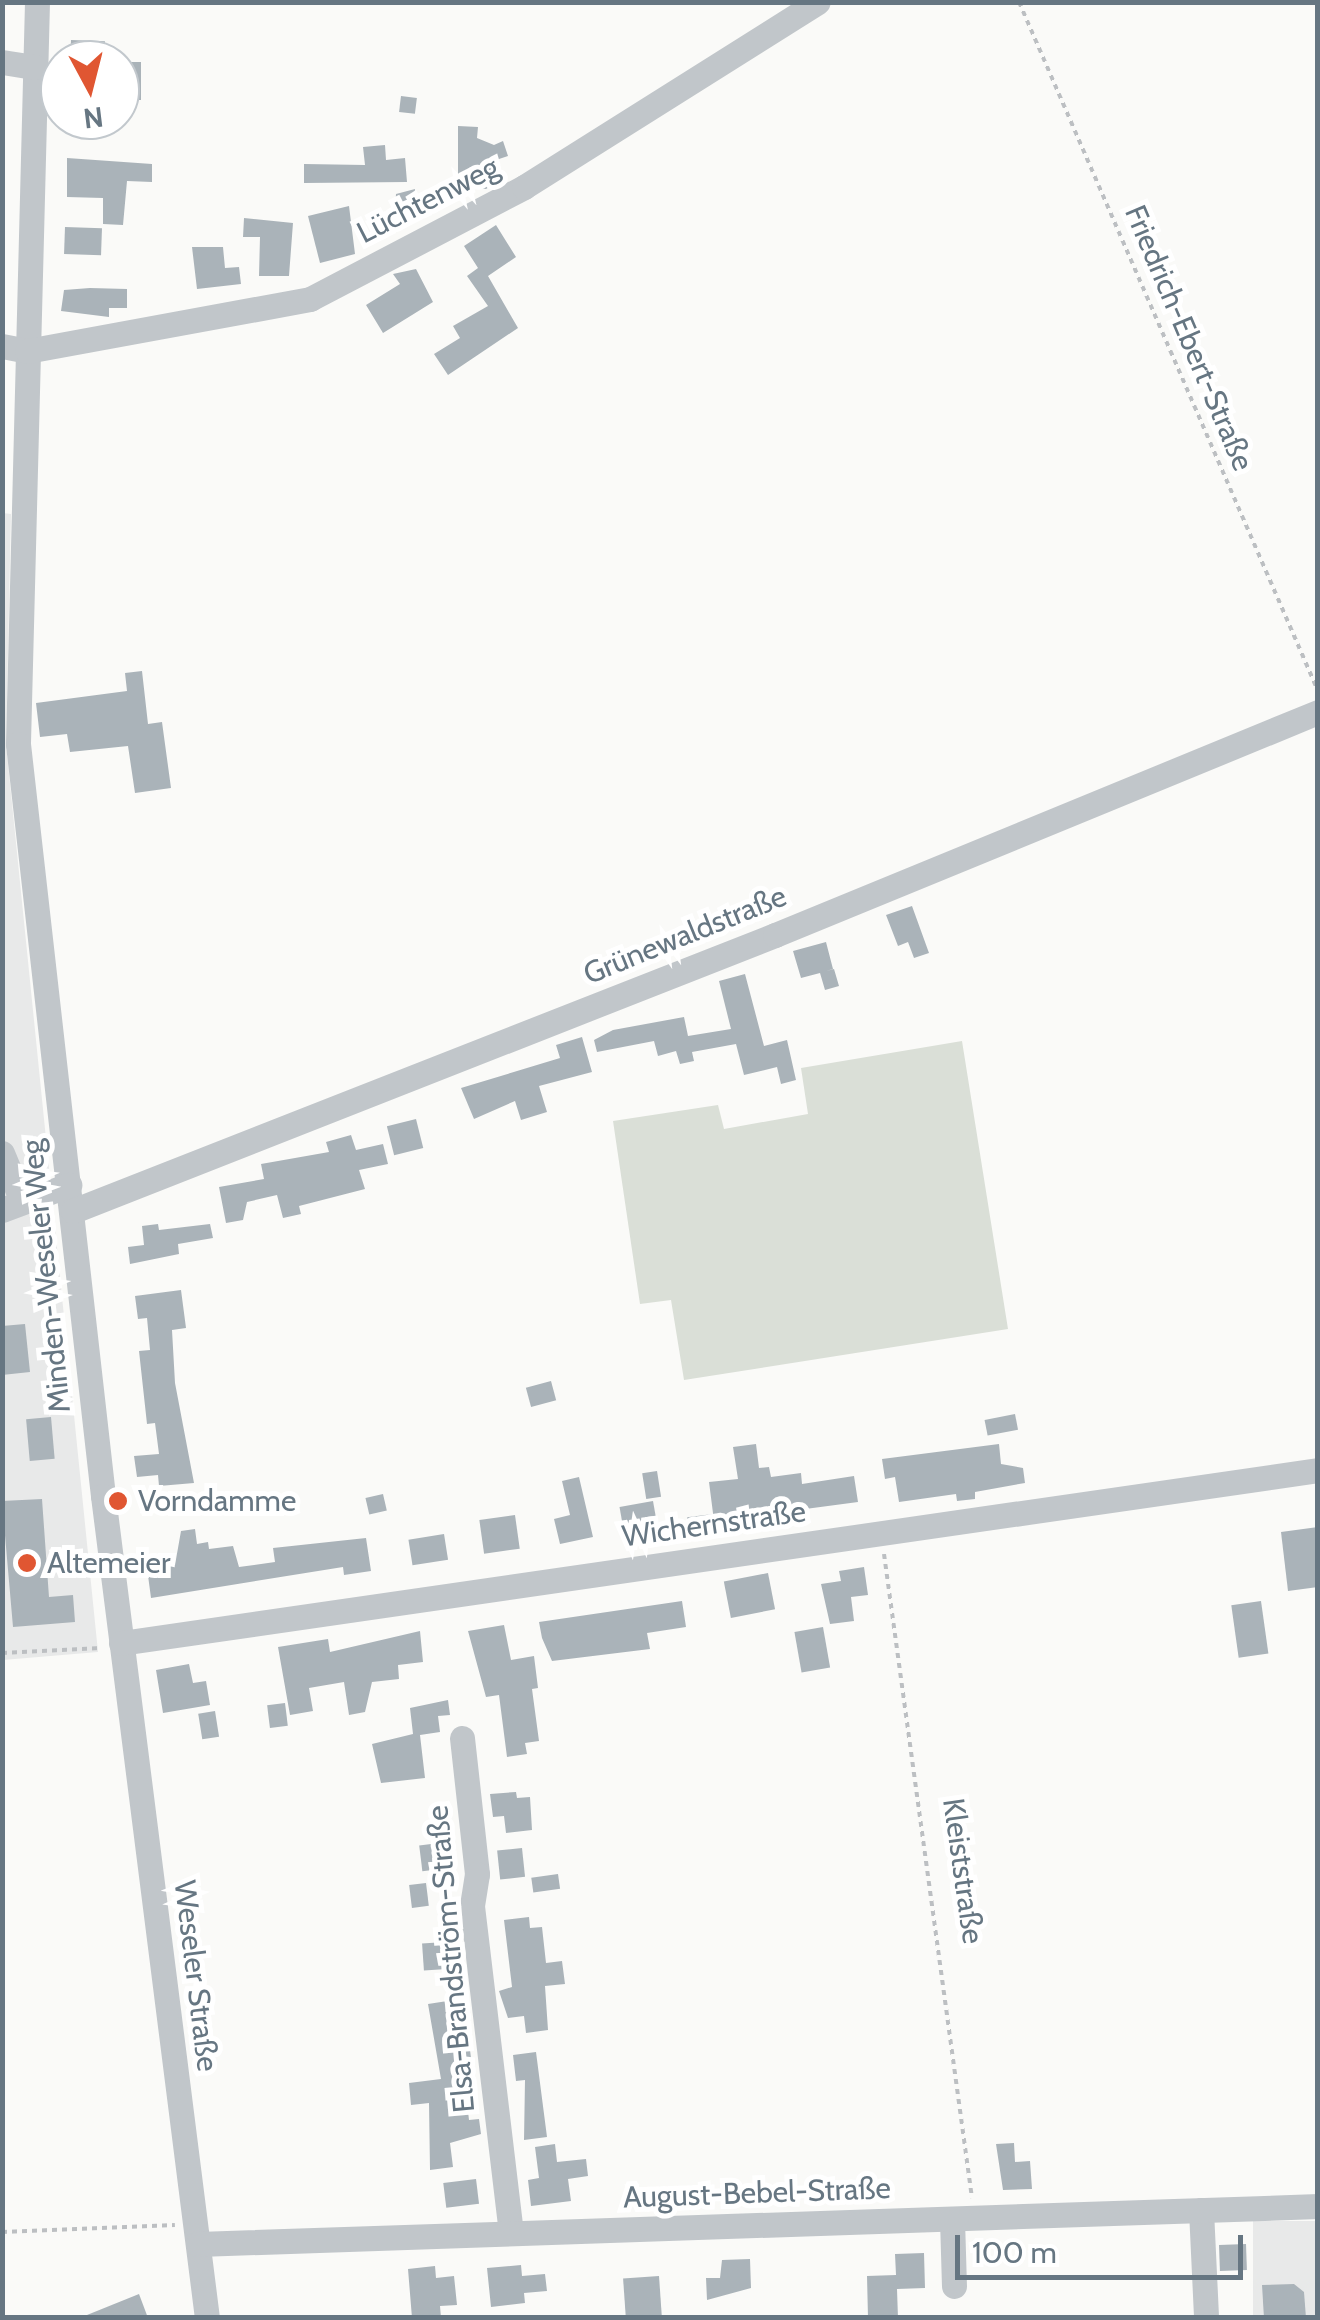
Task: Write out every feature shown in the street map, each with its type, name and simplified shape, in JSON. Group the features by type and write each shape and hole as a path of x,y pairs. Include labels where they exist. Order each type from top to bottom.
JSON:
{"street":[{"name":"Minden-Weseler Weg","path":"37,2 15,348 10,704 121,1645"},
{"name":"Lüchtenweg","path":"15,348 310,299 524,188 818,2"},
{"path":"2,62 35,66"},
{"name":"Grünewaldstraße","path":"12,1205 71,1198 775,935 1318,712"},
{"path":"2,1153 12,1205"},
{"name":"Wichernstraße","path":"121,1645 1318,1470"},
{"name":"Weseler Straße","path":"121,1645 207,2318"},
{"name":"Elsa-Brandström-Straße","path":"462,1738 477,1874 472,1906 511,2233"},
{"name":"August-Bebel-Straße","path":"196,2234 511,2233 1318,2206"},
{"path":"1202,2210 1206,2318"},
{"path":"954,2286 963,2218"}],"path":[{"name":"Friedrich-Ebert-Straße","path":"1019,2 1318,691"},
{"name":"Kleiststraße","path":"881,1533 969,2143 963,2218"},
{"path":"2,1653 121,1645"},
{"path":"2,2232 196,2234"}],"shaded area":[{"path":"3,513 11,514 6,744 98,1652 3,1660"},
{"path":"962,1041 1008,1329 684,1380 671,1300 640,1304 613,1121 718,1105 724,1129 808,1114 801,1068"},
{"path":"1253,2221 1317,2221 1317,2317 1253,2317"}],"building":[{"path":"401,96 417,98 415,114 399,112"},
{"path":"458,126 478,127 477,138 494,145 503,141 508,156 496,160 492,185 486,189 458,185"},
{"path":"385,145 386,160 405,158 407,182 304,183 304,164 365,165 363,147"},
{"path":"67,158 152,164 152,182 127,181 123,225 103,224 103,198 67,197"},
{"path":"415,189 413,216 395,214 396,194"},
{"path":"349,206 355,254 320,263 308,216"},
{"path":"244,218 293,223 289,276 259,276 260,237 243,237"},
{"path":"496,225 516,257 488,276 518,328 448,375 434,354 460,338 453,326 488,306 467,276 478,268 464,246"},
{"path":"65,227 102,228 101,255 64,254"},
{"path":"192,247 223,247 225,268 239,267 241,284 197,289"},
{"path":"416,269 433,302 383,333 366,305 400,284 393,274"},
{"path":"127,289 127,308 109,308 109,317 61,311 64,290"},
{"path":"142,671 148,724 162,722 171,788 135,793 128,746 70,752 67,734 40,737 36,703 127,691 125,673"},
{"path":"912,906 929,953 914,958 908,942 898,946 886,915"},
{"path":"826,942 833,969 826,971 834,969 839,986 825,990 820,973 801,978 793,951"},
{"path":"745,974 764,1046 787,1040 796,1080 781,1084 777,1067 744,1075 736,1044 692,1052 694,1061 680,1064 676,1051 658,1056 654,1041 597,1052 594,1040 613,1030 684,1017 688,1036 731,1029 719,981"},
{"path":"582,1037 592,1072 539,1086 547,1112 521,1120 515,1101 474,1119 461,1088 560,1058 556,1045"},
{"path":"416,1119 423,1148 394,1155 387,1126"},
{"path":"351,1135 356,1150 383,1144 388,1164 359,1170 365,1189 299,1206 301,1214 283,1218 277,1195 247,1202 243,1220 226,1223 219,1187 264,1179 261,1164 329,1152 326,1142"},
{"path":"158,1224 159,1230 210,1224 213,1238 178,1244 179,1254 130,1264 128,1247 144,1245 142,1226"},
{"path":"181,1290 186,1328 172,1330 175,1383 194,1483 159,1486 158,1475 137,1477 134,1456 159,1454 155,1423 147,1424 139,1351 150,1350 147,1318 138,1319 135,1296"},
{"path":"25,1324 30,1372 2,1375 2,1326"},
{"path":"551,1381 556,1400 531,1407 526,1388"},
{"path":"1015,1414 1018,1430 988,1436 985,1420"},
{"path":"51,1417 55,1459 30,1461 26,1419"},
{"path":"756,1444 759,1468 769,1467 771,1477 801,1473 802,1484 854,1476 858,1502 714,1521 709,1482 738,1479 733,1447"},
{"path":"999,1444 1001,1464 1023,1468 1025,1483 975,1492 975,1499 957,1501 956,1494 899,1502 895,1477 885,1479 882,1459"},
{"path":"657,1471 661,1497 646,1499 642,1473"},
{"path":"579,1477 593,1537 560,1544 554,1519 570,1515 562,1481"},
{"path":"383,1494 387,1511 369,1515 365,1498"},
{"name":"Altemeier","path":"42,1499 49,1597 73,1595 75,1622 13,1627 2,1501"},
{"path":"653,1501 658,1530 625,1535 620,1507"},
{"path":"713,1514 716,1538 690,1541 687,1517"},
{"path":"515,1515 520,1549 484,1554 479,1520"},
{"path":"1318,1527 1318,1587 1288,1591 1281,1532"},
{"path":"195,1529 197,1544 208,1542 209,1549 233,1546 239,1567 275,1562 273,1548 366,1538 371,1571 344,1575 343,1567 151,1598 147,1568 175,1565 181,1531"},
{"path":"444,1534 448,1560 413,1565 408,1540"},
{"path":"864,1567 868,1595 851,1597 854,1621 830,1624 821,1584 841,1581 839,1571"},
{"path":"768,1573 775,1609 731,1618 724,1582"},
{"path":"682,1601 686,1627 647,1633 650,1649 552,1661 542,1638 539,1622"},
{"path":"1261,1601 1268,1653 1239,1658 1231,1605"},
{"path":"504,1625 511,1660 534,1656 538,1688 532,1689 539,1741 525,1743 527,1754 507,1757 499,1695 486,1697 468,1631"},
{"path":"823,1627 830,1667 802,1672 794,1632"},
{"path":"420,1631 423,1662 398,1665 399,1679 372,1682 365,1712 349,1715 344,1682 309,1688 313,1711 290,1715 278,1647 328,1639 330,1652"},
{"path":"189,1664 193,1683 206,1681 210,1705 163,1713 156,1670"},
{"path":"448,1700 450,1715 438,1716 440,1732 420,1735 425,1778 381,1783 372,1744 413,1734 410,1708"},
{"path":"285,1703 288,1726 270,1728 267,1705"},
{"path":"215,1711 219,1737 202,1739 198,1714"},
{"path":"516,1792 517,1798 530,1797 532,1830 506,1833 504,1816 493,1817 490,1794"},
{"path":"447,1842 450,1868 422,1871 419,1845"},
{"path":"522,1848 525,1877 500,1879 497,1851"},
{"path":"558,1874 560,1889 533,1893 531,1878"},
{"path":"426,1883 429,1906 412,1908 409,1885"},
{"path":"529,1917 530,1928 542,1927 546,1963 562,1961 565,1984 545,1986 548,2030 526,2033 524,2016 508,2018 499,1991 512,1987 504,1920"},
{"path":"445,1942 447,1969 424,1971 422,1944"},
{"path":"454,2000 461,2051 470,2050 472,2066 463,2068 469,2120 479,2119 481,2134 450,2143 453,2167 430,2170 429,2103 411,2105 409,2083 441,2079 428,2004"},
{"path":"536,2052 547,2137 524,2140 525,2080 516,2081 513,2055"},
{"path":"1014,2143 1015,2162 1030,2161 1032,2189 1003,2190 996,2144"},
{"path":"555,2144 557,2162 586,2159 588,2176 568,2179 571,2201 531,2206 528,2180 539,2178 535,2147"},
{"path":"476,2179 479,2204 446,2208 443,2183"},
{"path":"1246,2244 1247,2270 1220,2271 1219,2245"},
{"path":"924,2253 925,2288 897,2289 898,2318 868,2318 867,2276 896,2275 895,2254"},
{"path":"750,2259 751,2288 707,2300 706,2278 720,2278 722,2260"},
{"path":"521,2265 522,2276 545,2274 547,2291 524,2293 525,2303 491,2307 487,2268"},
{"path":"435,2266 436,2278 454,2276 457,2305 440,2306 441,2318 412,2318 408,2269"},
{"path":"659,2276 662,2318 626,2318 623,2279"},
{"path":"1294,2284 1304,2292 1306,2318 1264,2318 1262,2285"},
{"path":"139,2294 148,2318 82,2318 82,2317"}],"place":[{"name":"Vorndamme","path":"118,1501"},
{"name":"Altemeier","path":"27,1563"}]}
